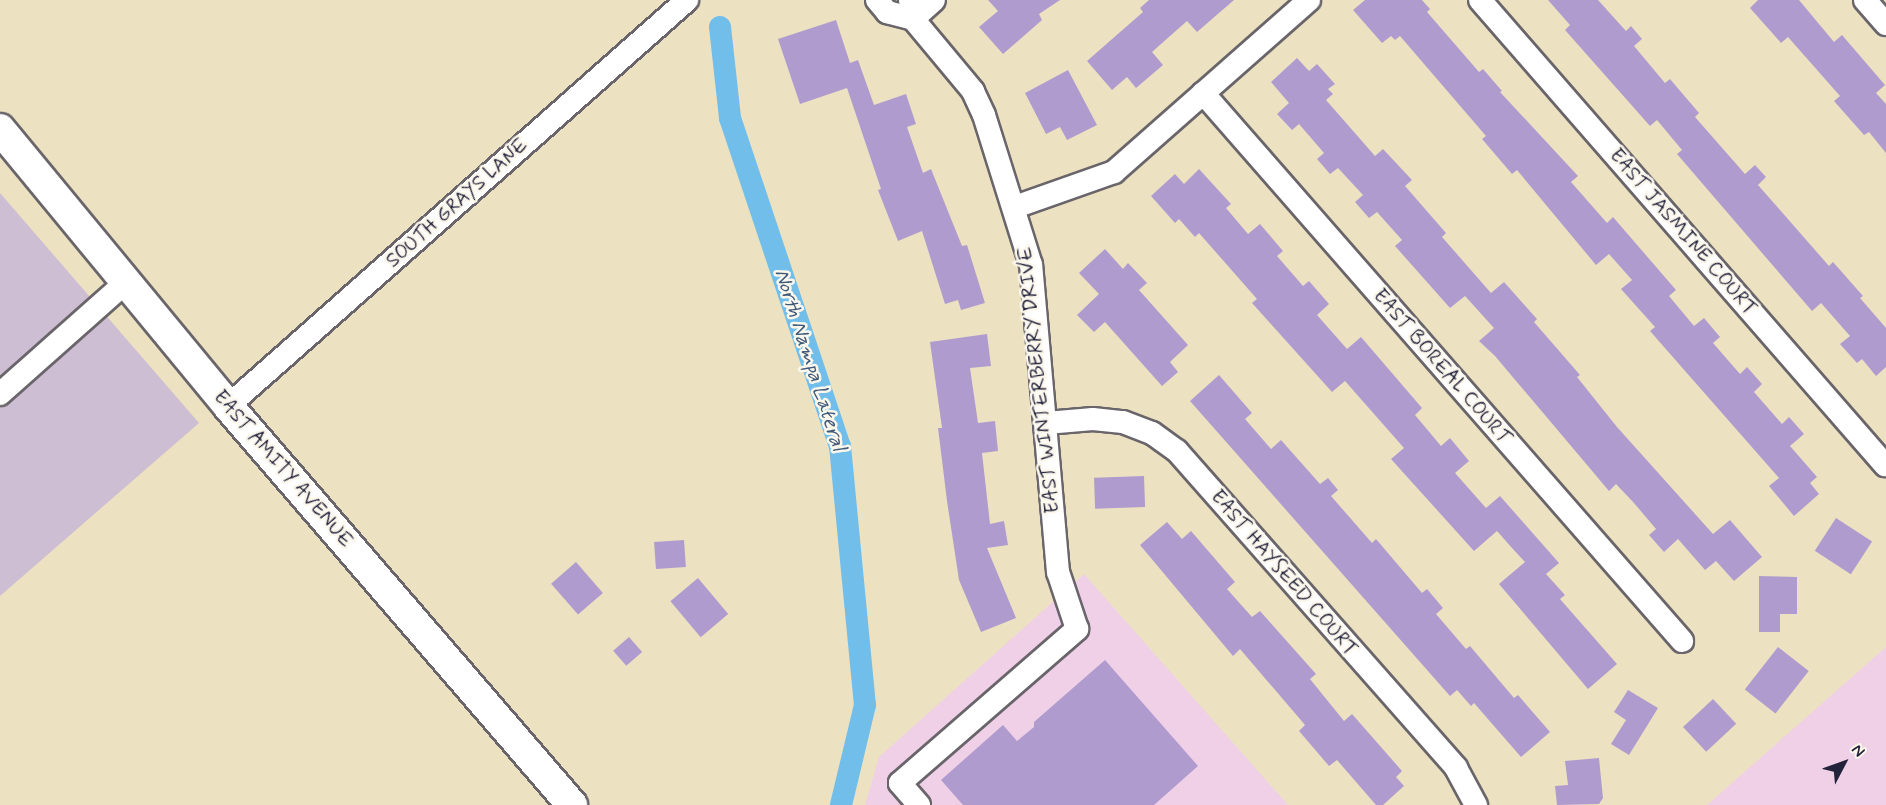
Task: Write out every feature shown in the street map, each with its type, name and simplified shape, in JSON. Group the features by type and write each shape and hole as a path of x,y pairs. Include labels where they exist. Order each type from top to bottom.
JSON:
{"main road":[{"name":"EAST AMITY AVENUE","path":"0,129 228,406 572,805"}],"street":[{"name":"SOUTH GRAYS LANE","path":"228,406 687,0"},
{"path":"877,0 888,12 912,9 934,0"},
{"path":"1015,207 1114,172 1309,0"},
{"name":"EAST JASMINE COURT","path":"1480,0 1886,465"},
{"path":"1865,0 1886,24"},
{"name":"EAST WINTERBERRY DRIVE","path":"912,9 973,91 984,115 1015,207 1031,265 1058,572 1077,628 900,783 919,805"},
{"name":"EAST BOREAL COURT","path":"1203,93 1682,641"},
{"path":"0,394 126,282"},
{"name":"EAST HAYSEED COURT","path":"1046,423 1093,419 1123,422 1152,433 1177,451 1456,768 1476,805"}],"shaded area":[{"path":"0,193 199,423 0,596"},
{"path":"1084,574 1288,805 865,805 879,757"},
{"path":"1886,647 1886,805 1707,805"}],"building":[{"path":"988,0 1060,0 1039,14 1042,20 1003,54 979,27 998,11"},
{"path":"1149,0 1234,0 1197,32 1187,21 1152,52 1163,65 1136,88 1127,77 1112,90 1087,61 1143,12 1140,8"},
{"path":"1365,0 1422,0 1430,9 1427,12 1479,72 1483,69 1502,91 1500,92 1578,176 1571,182 1607,223 1613,217 1676,290 1669,296 1694,326 1704,318 1720,337 1713,343 1740,374 1747,367 1762,384 1754,392 1782,424 1789,417 1804,434 1790,446 1817,477 1810,483 1819,494 1794,516 1769,486 1779,478 1650,331 1655,327 1621,289 1632,280 1609,254 1596,265 1517,170 1512,174 1482,139 1486,136 1400,36 1395,40 1391,36 1382,43 1353,10"},
{"path":"1548,0 1598,0 1626,31 1631,26 1642,39 1634,46 1665,83 1670,79 1699,113 1695,117 1745,174 1755,165 1766,177 1758,185 1829,266 1833,262 1863,296 1860,298 1886,328 1886,367 1876,376 1862,359 1857,363 1840,344 1850,336 1821,303 1812,311 1677,154 1682,150 1657,120 1650,126 1565,30 1570,25"},
{"path":"1758,0 1799,0 1834,42 1842,35 1885,85 1876,93 1886,104 1886,153 1869,132 1864,135 1834,101 1840,96 1788,37 1781,43 1750,8"},
{"path":"836,20 850,63 858,60 874,105 906,94 916,124 907,127 923,173 931,169 962,246 967,245 985,303 961,310 958,300 945,304 922,231 898,241 878,190 881,189 847,88 800,104 778,39"},
{"path":"1297,58 1309,71 1317,64 1335,84 1328,89 1333,94 1326,100 1375,156 1383,149 1412,180 1405,186 1446,233 1442,237 1491,293 1504,282 1537,319 1534,322 1580,375 1577,377 1617,427 1713,534 1730,520 1762,557 1734,581 1716,561 1705,570 1678,539 1664,552 1649,535 1656,529 1634,503 1616,484 1609,491 1495,356 1479,341 1494,328 1465,296 1450,308 1395,246 1402,240 1377,212 1369,218 1355,202 1363,195 1338,168 1330,174 1317,159 1324,153 1299,124 1292,130 1277,114 1289,103 1271,82"},
{"path":"1068,70 1097,125 1067,140 1060,127 1046,134 1025,93"},
{"path":"1199,169 1231,204 1226,208 1248,234 1260,224 1283,251 1277,256 1303,286 1309,281 1329,304 1317,315 1347,349 1361,337 1422,408 1415,415 1441,446 1450,438 1469,461 1455,473 1486,508 1500,496 1559,563 1546,574 1565,595 1560,599 1617,664 1588,689 1499,584 1525,562 1497,531 1474,551 1391,459 1404,448 1345,381 1332,392 1252,303 1257,299 1199,233 1195,237 1179,219 1175,223 1151,196 1175,174 1184,184"},
{"path":"1105,249 1123,269 1128,263 1147,283 1139,290 1188,345 1170,362 1178,372 1162,386 1105,322 1094,332 1077,315 1099,294 1079,273"},
{"path":"987,334 991,366 970,368 978,423 995,421 998,451 982,453 990,524 1004,521 1008,545 987,548 1016,618 981,632 959,580 938,428 942,428 930,342"},
{"path":"1219,375 1252,413 1245,419 1271,449 1281,440 1320,484 1328,478 1338,490 1331,496 1372,543 1376,539 1422,593 1427,589 1443,608 1436,614 1466,649 1470,646 1514,698 1518,695 1550,732 1521,757 1474,703 1471,706 1457,690 1450,696 1190,401"},
{"path":"1144,476 1145,507 1095,509 1094,478"},
{"path":"1836,518 1872,541 1851,574 1815,551"},
{"path":"1167,522 1182,539 1191,531 1235,582 1227,589 1252,617 1260,611 1316,674 1310,679 1344,721 1352,714 1402,771 1396,777 1404,786 1383,805 1376,805 1337,760 1329,766 1299,731 1305,725 1240,649 1233,656 1140,545"},
{"path":"684,540 686,567 656,569 654,542"},
{"path":"576,562 603,593 578,615 551,584"},
{"path":"1759,576 1797,577 1797,614 1780,614 1780,632 1759,632"},
{"path":"698,578 728,614 701,637 670,601"},
{"path":"629,637 642,652 626,666 613,651"},
{"path":"1778,647 1809,671 1775,714 1745,690"},
{"path":"1105,660 1198,766 1154,805 963,805 941,780 1003,725 1017,741 1034,727 1034,722"},
{"path":"1628,690 1658,708 1629,755 1611,744 1626,720 1614,712"},
{"path":"1713,699 1736,724 1706,752 1683,727"},
{"path":"1599,758 1603,798 1599,804 1557,805 1555,786 1568,785 1565,761"}],"waterway":[{"name":"North Nampa Lateral","path":"720,27 730,118 840,446 865,705 841,805"}]}
